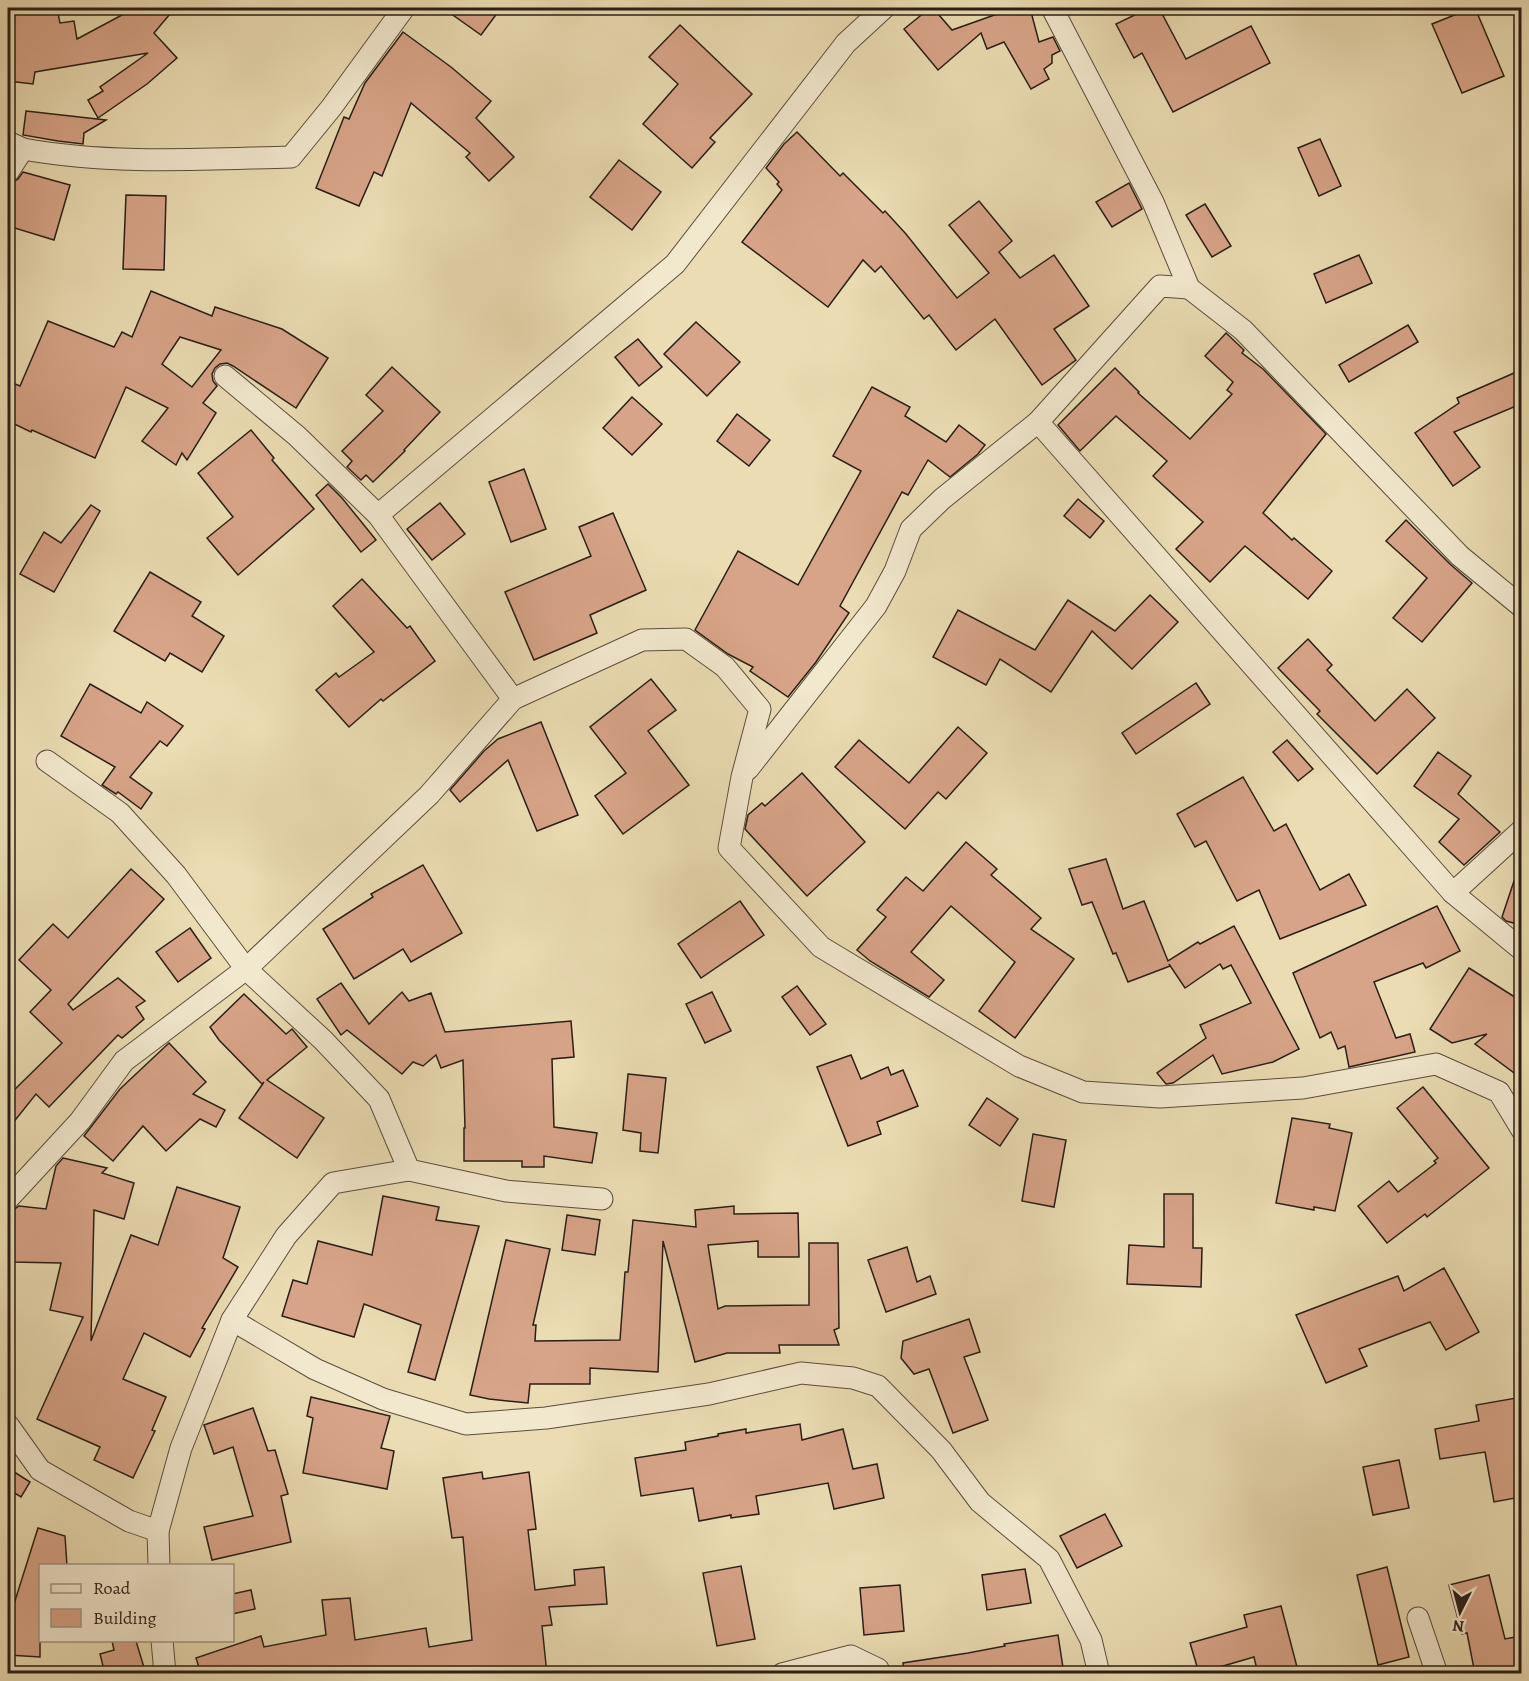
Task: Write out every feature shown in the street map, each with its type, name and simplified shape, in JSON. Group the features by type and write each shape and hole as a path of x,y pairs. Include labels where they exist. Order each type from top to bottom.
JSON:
{"street":[{"path":"8,172 15,146 53,155 84,157 196,159 291,157 338,99 404,8"},
{"path":"378,515 675,264 846,43 884,8"},
{"path":"1052,8 1153,202 1189,288 1243,330 1460,556 1521,607"},
{"path":"742,777 876,606 895,571 911,529 942,499 1038,422 1160,286 1189,288"},
{"path":"225,376 297,436 378,515 513,699"},
{"path":"1038,422 1453,893 1521,950"},
{"path":"8,1199 80,1120 124,1061 246,969 429,795 513,699 642,640 686,639 725,667 760,709 742,777 729,848 821,947 1019,1066 1083,1092 1160,1097 1303,1088 1436,1064 1499,1092 1521,1130"},
{"path":"47,761 120,813 177,875 246,969 322,1040 379,1099 409,1170"},
{"path":"1453,893 1521,830"},
{"path":"159,1564 158,1531 181,1448 232,1320 286,1236 333,1183 409,1170 506,1191 602,1199"},
{"path":"232,1320 315,1369 382,1399 466,1424 546,1418 709,1394 801,1373 853,1378 878,1386 941,1450 980,1502 1049,1559 1091,1640 1099,1674"},
{"path":"8,1425 40,1470 129,1521 158,1531"},
{"path":"1418,1618 1437,1674"},
{"path":"162,1642 165,1674"},
{"path":"783,1674 851,1656 878,1668 879,1674"}],"building":[{"path":"10,8 57,8 60,23 74,21 77,39 135,8 175,8 154,33 177,58 147,84 98,118 88,100 103,91 100,87 148,53 35,72 33,84 8,81 8,26 14,27"},
{"path":"443,8 501,8 481,35"},
{"path":"933,8 952,30 1014,8 1030,8 1039,42 1053,37 1060,51 1052,55 1052,63 1044,69 1049,79 1031,89 1004,42 987,49 981,33 938,70 904,29"},
{"path":"1149,8 1159,8 1186,59 1251,26 1270,63 1173,112 1142,53 1134,58 1116,24"},
{"path":"1475,8 1504,76 1462,93 1432,24"},
{"path":"680,25 752,94 710,138 715,142 692,168 643,124 678,84 649,57"},
{"path":"403,32 451,67 491,101 476,118 514,157 489,181 466,157 470,153 411,103 382,176 374,172 359,206 316,188 344,117 349,119 365,83"},
{"path":"26,111 106,120 84,133 83,144 23,135"},
{"path":"797,132 840,176 843,173 883,213 885,211 957,298 989,273 949,225 979,201 1012,241 999,252 1020,278 1054,255 1089,306 1054,329 1076,360 1042,385 995,319 956,350 929,315 924,319 881,266 875,272 863,260 828,307 742,242 782,190 777,184 779,182 766,168 784,144"},
{"path":"1320,139 1341,186 1319,196 1298,148"},
{"path":"619,160 661,192 632,230 590,197"},
{"path":"23,172 70,185 54,240 8,226 8,191 10,184"},
{"path":"1129,183 1142,209 1112,227 1096,202"},
{"path":"126,195 166,196 164,270 123,269"},
{"path":"1205,204 1231,246 1212,257 1186,215"},
{"path":"1359,255 1372,283 1326,303 1314,274"},
{"path":"151,291 212,316 215,307 282,329 328,358 296,408 233,366 227,363 220,364 212,374 217,386 203,403 216,413 187,460 182,453 176,465 142,441 168,408 126,387 95,458 8,421 8,381 20,386 48,321 114,347 122,332 132,337","holes":["180,337 221,350 192,387 162,364"]},
{"path":"696,322 740,362 707,396 664,354"},
{"path":"1408,325 1418,342 1349,382 1339,365"},
{"path":"1226,333 1244,350 1242,353 1263,369 1326,434 1263,513 1292,540 1294,538 1332,571 1308,599 1245,546 1210,582 1176,549 1203,522 1153,476 1167,461 1116,416 1080,451 1058,425 1115,368 1138,393 1190,439 1232,394 1227,390 1233,382 1205,356"},
{"path":"638,339 662,367 639,386 615,357"},
{"path":"392,367 440,412 373,482 366,475 361,480 347,467 352,461 342,451 383,411 366,395"},
{"path":"1521,370 1521,404 1454,432 1480,467 1453,486 1415,433 1459,403 1457,398"},
{"path":"872,387 910,407 905,416 946,442 959,425 985,445 978,454 950,477 928,460 908,495 902,492 840,606 849,613 816,662 788,697 750,671 753,667 728,654 695,630 738,551 798,585 861,471 833,456"},
{"path":"632,397 662,424 632,455 603,428"},
{"path":"737,414 770,440 749,466 717,441"},
{"path":"251,430 274,458 272,460 314,509 238,575 207,538 233,517 198,473"},
{"path":"524,469 546,529 511,542 489,482"},
{"path":"328,484 376,540 361,552 316,495"},
{"path":"1078,499 1104,521 1090,538 1064,516"},
{"path":"440,503 465,534 432,560 407,529"},
{"path":"91,505 100,511 54,592 20,574 44,532 61,543"},
{"path":"613,513 646,590 590,615 597,633 534,660 505,592 591,556 579,527"},
{"path":"1406,520 1472,583 1422,642 1393,618 1427,578 1386,541"},
{"path":"150,572 201,602 192,616 224,636 202,672 170,653 165,661 114,631"},
{"path":"362,579 407,628 410,626 435,661 383,701 381,699 349,727 316,690 336,673 339,677 374,652 333,606"},
{"path":"1150,595 1178,622 1132,669 1092,631 1051,692 1000,659 986,685 933,657 958,610 1035,650 1068,600 1115,631"},
{"path":"1308,639 1332,665 1327,670 1375,721 1407,689 1435,718 1377,774 1317,714 1320,711 1278,668"},
{"path":"651,679 676,710 648,731 689,785 623,834 595,796 626,773 590,727"},
{"path":"1196,683 1210,704 1136,754 1122,733"},
{"path":"90,684 141,713 147,702 183,726 167,746 160,741 130,777 152,793 141,809 118,792 116,794 102,785 115,767 61,736"},
{"path":"541,722 578,815 537,831 508,760 460,802 450,790 484,751 498,739"},
{"path":"958,727 987,753 946,799 938,792 905,829 835,767 859,740 909,783"},
{"path":"1287,740 1313,769 1298,781 1273,752"},
{"path":"1438,752 1471,776 1458,794 1500,832 1464,865 1439,842 1459,819 1414,786"},
{"path":"802,773 865,842 807,896 745,829 748,815 762,803 765,806"},
{"path":"1243,777 1274,831 1286,824 1320,890 1349,874 1366,905 1280,939 1259,890 1237,901 1206,841 1195,847 1177,814"},
{"path":"966,842 997,869 991,875 1041,918 1031,929 1074,959 1015,1038 979,1011 1015,962 951,906 911,952 944,980 929,997 870,961 857,950 886,917 877,910 906,877 923,891"},
{"path":"1106,859 1123,909 1144,901 1168,961 1198,942 1200,944 1234,926 1299,1049 1273,1062 1222,1074 1213,1055 1173,1083 1166,1084 1157,1073 1206,1038 1200,1025 1251,1003 1231,965 1223,969 1220,964 1185,988 1169,964 1170,966 1128,982 1116,953 1113,954 1092,902 1082,905 1069,869"},
{"path":"423,865 462,933 411,962 403,949 354,979 323,929 373,897 371,894"},
{"path":"131,869 164,899 68,1004 73,1010 118,978 145,1001 136,1007 144,1019 122,1038 118,1035 49,1107 36,1094 8,1129 8,1096 62,1043 30,1012 51,990 19,960 53,924 68,938"},
{"path":"1518,869 1521,870 1521,925 1506,921 1502,917"},
{"path":"740,901 764,935 701,978 678,944"},
{"path":"1437,906 1460,951 1426,968 1423,963 1374,982 1396,1038 1410,1034 1415,1052 1349,1067 1345,1046 1338,1049 1331,1032 1320,1038 1293,973"},
{"path":"190,928 211,958 178,982 156,952"},
{"path":"1469,968 1521,1001 1521,1078 1475,1044 1487,1034 1452,1043 1430,1029"},
{"path":"341,983 369,1024 402,992 409,1001 431,993 445,1032 571,1021 574,1057 552,1059 554,1127 597,1133 592,1163 544,1156 544,1167 522,1167 522,1161 464,1161 463,1060 441,1068 436,1055 423,1066 413,1062 402,1074 347,1030 341,1035 317,999"},
{"path":"797,986 826,1024 810,1035 782,997"},
{"path":"712,992 731,1031 705,1043 686,1004"},
{"path":"244,994 286,1034 292,1029 307,1047 267,1080 324,1118 297,1158 239,1118 264,1082 262,1084 219,1040 210,1027"},
{"path":"169,1043 206,1082 193,1094 225,1110 216,1127 200,1119 166,1151 143,1126 113,1161 84,1136 120,1089"},
{"path":"851,1055 861,1079 888,1067 891,1075 903,1070 918,1106 877,1122 881,1134 848,1146 817,1067"},
{"path":"628,1074 666,1078 658,1153 640,1151 641,1133 623,1130"},
{"path":"1423,1087 1489,1168 1427,1217 1425,1214 1387,1243 1358,1206 1389,1181 1398,1192 1436,1163 1434,1161 1438,1158 1397,1108"},
{"path":"987,1098 1018,1119 1000,1146 969,1125"},
{"path":"1292,1118 1330,1124 1329,1128 1352,1133 1335,1211 1314,1207 1314,1210 1276,1203"},
{"path":"1033,1134 1066,1140 1054,1207 1022,1201"},
{"path":"63,1158 107,1168 102,1173 134,1183 124,1219 94,1210 91,1341 131,1235 158,1245 177,1187 240,1207 223,1258 238,1267 202,1328 205,1329 190,1357 144,1333 123,1379 166,1397 152,1430 155,1431 133,1478 94,1460 100,1447 37,1419 83,1317 50,1310 61,1263 11,1262 12,1211 19,1206 46,1209 56,1166"},
{"path":"1164,1194 1193,1194 1193,1248 1202,1248 1201,1287 1127,1284 1129,1245 1164,1247"},
{"path":"383,1196 439,1207 436,1220 479,1226 435,1380 408,1372 421,1325 364,1304 354,1337 282,1316 293,1280 307,1284 318,1241 372,1255"},
{"path":"734,1206 734,1214 798,1213 799,1257 758,1257 758,1241 708,1245 718,1309 725,1306 809,1305 809,1243 838,1243 839,1328 834,1330 839,1345 779,1345 780,1353 727,1353 695,1362 663,1241 658,1372 590,1368 590,1384 530,1384 528,1403 470,1395 506,1240 550,1249 533,1325 536,1325 535,1341 620,1340 625,1272 628,1272 633,1220 696,1227 695,1210"},
{"path":"567,1215 600,1220 595,1255 562,1250"},
{"path":"907,1247 917,1282 930,1276 936,1294 886,1312 868,1260"},
{"path":"1444,1268 1479,1332 1446,1350 1430,1322 1359,1349 1367,1366 1326,1383 1296,1315 1398,1276 1404,1291"},
{"path":"969,1319 980,1352 964,1357 988,1420 953,1433 929,1369 914,1374 901,1358 903,1341"},
{"path":"311,1397 390,1416 381,1448 394,1451 387,1489 303,1473 313,1418 307,1416"},
{"path":"1516,1398 1521,1427 1521,1497 1494,1502 1485,1452 1440,1459 1435,1429 1479,1421 1476,1405"},
{"path":"253,1408 268,1451 275,1450 288,1494 281,1496 291,1542 212,1560 204,1527 253,1516 233,1447 214,1454 204,1425"},
{"path":"800,1424 802,1440 843,1429 853,1469 877,1464 884,1498 834,1509 828,1483 756,1496 759,1514 731,1518 731,1515 699,1521 693,1488 641,1496 635,1458 686,1450 685,1442 718,1436 718,1434 746,1429 746,1433"},
{"path":"1399,1460 1409,1508 1373,1515 1363,1467"},
{"path":"8,1468 30,1482 21,1497 8,1489"},
{"path":"482,1472 483,1479 529,1472 536,1529 528,1530 535,1590 575,1585 574,1570 604,1567 607,1604 549,1607 552,1625 542,1626 547,1674 243,1674 242,1668 225,1674 201,1674 196,1658 261,1636 264,1647 326,1635 322,1600 350,1598 355,1640 426,1628 429,1647 472,1640 463,1537 452,1538 443,1478"},
{"path":"1105,1514 1122,1546 1077,1568 1060,1536"},
{"path":"38,1528 65,1536 67,1564 39,1564 40,1657 8,1655 8,1603 14,1604"},
{"path":"741,1566 755,1639 717,1646 703,1573"},
{"path":"1387,1567 1409,1657 1378,1665 1357,1575"},
{"path":"1025,1569 1031,1603 987,1610 982,1575"},
{"path":"1489,1575 1505,1639 1521,1636 1521,1674 1475,1674 1467,1633 1462,1634 1449,1585"},
{"path":"900,1585 904,1631 864,1635 860,1588"},
{"path":"251,1590 255,1609 234,1614 234,1594"},
{"path":"1281,1606 1297,1667 1270,1674 1258,1674 1254,1657 1199,1673 1190,1643 1247,1627 1244,1615"},
{"path":"1058,1635 1064,1674 904,1674 903,1663"},
{"path":"112,1642 136,1642 146,1674 105,1674 100,1654 114,1650"}]}
